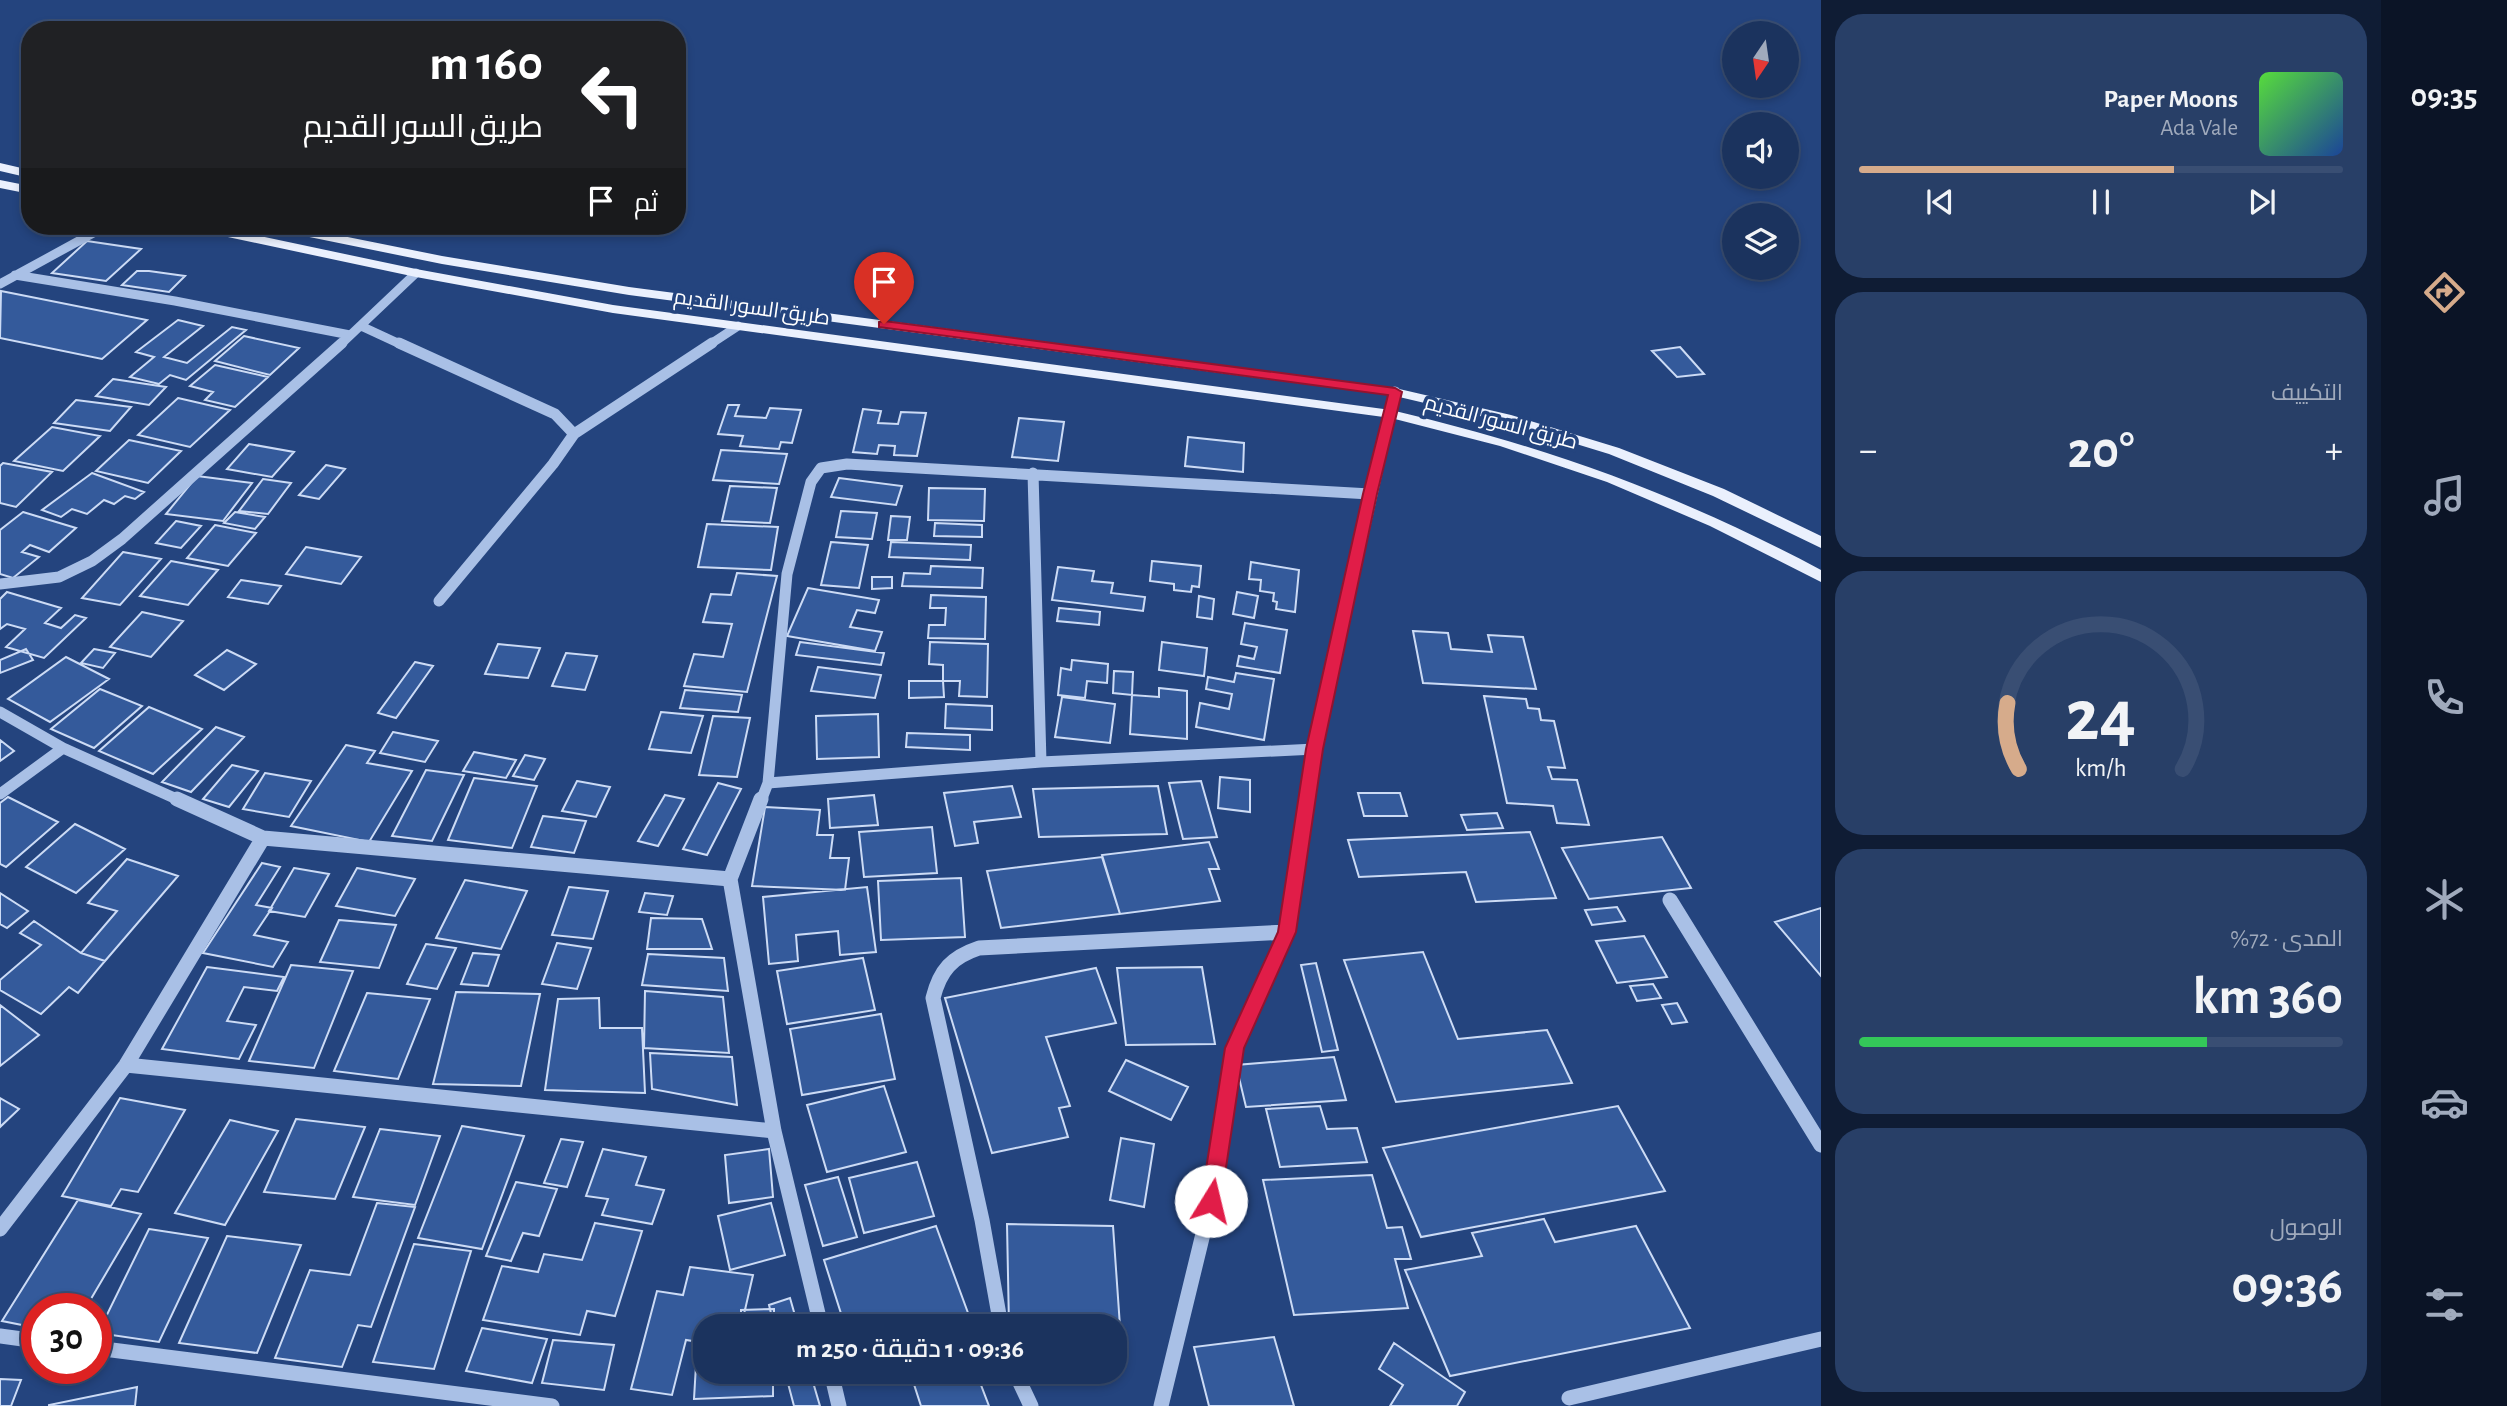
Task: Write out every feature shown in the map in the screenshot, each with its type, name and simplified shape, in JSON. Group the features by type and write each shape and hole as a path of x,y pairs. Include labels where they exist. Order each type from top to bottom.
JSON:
{"main road":[{"path":"0,167 21,172"},
{"path":"0,184 21,188"},
{"name":"طريق السور القديم","path":"237,235 416,273 613,309 1391,414 1525,447 1611,476 1684,506 1757,541 1821,577"},
{"name":"طريق السور القديم","path":"319,235 442,260 629,291 1395,392 1477,409 1559,431 1641,459 1723,493 1821,543"}],"street":[{"path":"0,284 89,235"},
{"path":"0,584 59,577 122,539 361,326 416,273"},
{"path":"15,275 175,301 350,335"},
{"path":"361,326 555,414 574,434"},
{"path":"439,601 553,464 574,434 738,326"},
{"path":"1161,1406 1211,1201 1235,1048 1287,932 1315,749 1395,392"},
{"path":"818,1314 774,1131 730,879 768,783 787,574 811,482 821,468 847,464 1370,494"},
{"path":"1033,473 1041,762"},
{"path":"0,712 63,748 262,838 730,879"},
{"path":"0,794 63,748"},
{"path":"768,783 1041,762 1315,749"},
{"path":"0,1229 126,1065 262,838"},
{"path":"1670,900 1821,1145"},
{"path":"999,1314 982,1220 933,998 936,979 957,954 979,948 1287,932"},
{"path":"126,1065 774,1131"},
{"path":"0,1336 21,1339"},
{"path":"1569,1398 1821,1339"},
{"path":"112,1350 552,1406"},
{"path":"834,1384 839,1406"},
{"path":"1021,1384 1031,1406"}],"building":[{"path":"87,241 141,249 106,281 52,273"},
{"path":"137,271 185,276 169,292 122,285"},
{"path":"1,291 147,320 102,359 0,338"},
{"path":"178,320 203,326 164,357 187,363 232,327 246,330 186,380 170,375 159,384 130,377 154,357 136,352"},
{"path":"244,336 299,348 270,375 215,361"},
{"path":"1680,347 1704,374 1677,377 1652,351"},
{"path":"215,365 268,377 235,407 205,400 213,392 190,386"},
{"path":"113,379 166,387 149,405 96,396"},
{"path":"178,398 230,410 190,447 138,435"},
{"path":"76,400 131,407 110,431 54,423"},
{"path":"728,405 739,405 735,416 766,418 770,408 801,410 792,443 781,442 779,449 740,446 743,436 718,434"},
{"path":"863,409 881,411 878,423 898,424 901,412 926,413 917,456 894,455 895,446 879,445 877,454 853,452"},
{"path":"1019,418 1064,422 1058,461 1012,457"},
{"path":"52,427 100,436 63,471 14,461"},
{"path":"1188,437 1244,443 1243,472 1185,466"},
{"path":"129,440 181,451 148,483 96,471"},
{"path":"249,444 294,452 272,477 227,469"},
{"path":"721,450 787,454 779,484 713,480"},
{"path":"3,463 52,472 16,507 0,503 0,466"},
{"path":"326,465 345,469 319,499 299,495"},
{"path":"92,473 144,492 135,499 125,496 114,504 104,500 87,514 72,509 61,517 42,510"},
{"path":"197,476 252,483 223,521 166,514"},
{"path":"839,478 902,486 896,505 831,497"},
{"path":"263,479 291,483 268,514 239,511"},
{"path":"730,486 777,488 770,523 722,521"},
{"path":"929,488 985,489 984,521 928,520"},
{"path":"841,511 877,513 872,539 836,537"},
{"path":"23,512 76,528 49,552 30,545 22,552 39,557 13,578 0,574 0,530"},
{"path":"235,512 265,517 255,529 224,523"},
{"path":"891,516 910,517 907,540 888,540"},
{"path":"176,521 201,526 181,548 156,543"},
{"path":"935,523 982,525 982,537 934,536"},
{"path":"707,524 778,527 771,570 698,567"},
{"path":"215,525 256,533 228,566 187,558"},
{"path":"831,542 868,545 859,588 821,585"},
{"path":"891,542 971,545 970,560 889,557"},
{"path":"306,547 361,557 341,584 286,574"},
{"path":"123,552 161,559 120,605 82,598"},
{"path":"171,561 218,570 188,605 140,596"},
{"path":"1152,561 1201,566 1199,587 1192,586 1191,592 1174,590 1174,584 1150,581"},
{"path":"1251,562 1299,570 1295,612 1276,609 1274,593 1260,591 1261,580 1249,579"},
{"path":"931,566 983,568 982,588 902,586 904,573 930,574"},
{"path":"1058,567 1094,571 1092,581 1113,583 1111,593 1145,597 1143,611 1052,600"},
{"path":"737,573 777,576 747,692 684,686 694,654 723,657 732,624 703,622 711,594 731,595"},
{"path":"872,577 892,577 892,588 872,589"},
{"path":"241,580 281,586 268,604 228,597"},
{"path":"808,588 879,600 875,613 857,610 850,627 882,632 875,651 787,636"},
{"path":"7,592 61,608 45,623 61,628 75,615 86,618 44,658 6,647 25,629 7,624 0,629 0,599"},
{"path":"1237,592 1258,596 1254,618 1233,614"},
{"path":"931,595 986,597 985,639 928,638 929,625 945,625 946,608 930,608"},
{"path":"1199,596 1214,599 1212,619 1197,617"},
{"path":"1059,608 1100,612 1099,625 1057,621"},
{"path":"142,612 183,621 151,657 110,647"},
{"path":"1245,623 1287,630 1280,673 1237,666 1239,656 1254,659 1257,647 1241,644"},
{"path":"1413,631 1448,633 1451,649 1492,652 1488,635 1523,637 1536,689 1423,683"},
{"path":"800,642 884,653 881,665 796,655"},
{"path":"930,642 988,644 987,697 959,696 960,681 943,681 943,665 929,664"},
{"path":"1162,642 1207,648 1204,676 1159,670"},
{"path":"498,644 540,648 528,678 485,674"},
{"path":"26,649 33,660 0,673 0,660"},
{"path":"94,649 115,653 103,668 81,663"},
{"path":"227,650 256,664 224,690 195,675"},
{"path":"566,653 597,656 585,690 552,686"},
{"path":"66,657 109,679 50,722 8,699"},
{"path":"1072,660 1108,664 1107,683 1087,681 1085,698 1058,695 1061,668 1071,670"},
{"path":"415,662 433,666 396,718 378,713"},
{"path":"818,667 881,675 875,698 811,691"},
{"path":"1114,671 1133,672 1132,695 1113,693"},
{"path":"1236,673 1274,679 1264,740 1196,727 1200,703 1229,709 1232,694 1206,689 1208,677 1234,682"},
{"path":"909,681 943,681 944,697 909,698"},
{"path":"1159,688 1187,691 1187,739 1130,734 1132,695 1159,697"},
{"path":"100,689 142,706 94,748 51,729"},
{"path":"685,690 742,695 738,712 680,708"},
{"path":"1484,696 1526,699 1528,708 1539,709 1541,720 1554,721 1565,768 1548,767 1552,779 1577,780 1589,825 1557,823 1553,806 1507,803"},
{"path":"1062,697 1115,704 1110,743 1055,737"},
{"path":"946,704 992,706 992,730 945,728"},
{"path":"149,707 202,729 153,774 99,751"},
{"path":"661,712 703,716 691,753 649,749"},
{"path":"878,714 879,757 817,759 816,716"},
{"path":"713,716 750,718 737,777 699,775"},
{"path":"216,727 244,737 191,792 162,782"},
{"path":"393,732 438,741 425,762 380,753"},
{"path":"907,733 970,735 970,750 906,747"},
{"path":"0,740 14,751 0,761"},
{"path":"346,745 375,751 367,763 412,771 369,842 291,826"},
{"path":"474,752 516,760 506,778 463,771"},
{"path":"525,755 545,759 534,780 513,776"},
{"path":"232,765 258,771 229,807 203,799"},
{"path":"426,770 464,775 432,841 392,836"},
{"path":"265,773 311,781 289,817 243,809"},
{"path":"1220,777 1250,780 1250,812 1218,808"},
{"path":"474,778 537,786 512,848 448,840"},
{"path":"577,781 610,787 596,817 562,811"},
{"path":"1201,781 1217,837 1183,839 1169,783"},
{"path":"718,783 741,789 707,855 683,849"},
{"path":"1012,786 1021,817 974,822 978,843 955,846 944,793"},
{"path":"1158,786 1167,834 1039,837 1033,789"},
{"path":"1358,793 1400,793 1407,816 1364,816"},
{"path":"665,795 684,799 658,846 638,841"},
{"path":"874,795 878,825 830,828 828,799"},
{"path":"8,797 58,822 6,867 0,864 0,803"},
{"path":"765,807 820,810 817,835 833,835 830,858 849,858 845,890 752,886"},
{"path":"1497,813 1503,828 1467,830 1461,815"},
{"path":"543,816 586,821 574,853 531,847"},
{"path":"75,824 125,849 76,893 26,867"},
{"path":"932,827 937,873 864,877 859,832"},
{"path":"1530,832 1556,898 1476,902 1466,872 1359,877 1348,840"},
{"path":"1662,837 1691,888 1589,899 1562,848"},
{"path":"1209,842 1219,869 1209,869 1220,901 1120,914 1102,855"},
{"path":"1102,857 1120,914 1001,928 987,871"},
{"path":"127,859 178,876 105,961 81,953 117,911 88,903"},
{"path":"262,863 280,867 256,905 272,908 254,935 288,942 273,967 203,953"},
{"path":"294,868 329,874 305,917 269,911"},
{"path":"357,868 415,879 395,916 336,906"},
{"path":"961,878 965,937 881,940 878,881"},
{"path":"465,880 527,891 501,949 436,938"},
{"path":"569,887 608,891 593,939 552,935"},
{"path":"867,887 876,952 840,955 838,931 796,935 798,961 769,964 763,897"},
{"path":"0,893 28,911 7,928 0,924"},
{"path":"645,893 673,896 667,915 639,912"},
{"path":"1617,907 1625,921 1592,925 1585,910"},
{"path":"1821,908 1821,976 1775,922"},
{"path":"651,918 702,919 712,949 647,949"},
{"path":"339,920 396,925 379,968 320,962"},
{"path":"34,921 81,953 105,961 78,993 69,987 41,1014 0,990 0,980 41,945 20,933"},
{"path":"1644,936 1667,977 1617,983 1596,941"},
{"path":"557,943 591,948 577,989 542,984"},
{"path":"426,944 456,948 437,989 407,984"},
{"path":"1423,952 1458,1039 1547,1030 1572,1083 1396,1102 1344,960"},
{"path":"473,953 499,955 488,986 461,984"},
{"path":"648,954 724,958 728,991 642,985"},
{"path":"863,958 875,1010 787,1024 777,971"},
{"path":"1316,963 1338,1050 1322,1052 1301,965"},
{"path":"291,965 353,971 314,1068 249,1061"},
{"path":"207,967 284,977 277,991 244,987 227,1021 256,1025 239,1059 162,1049"},
{"path":"1202,967 1215,1044 1126,1045 1117,968"},
{"path":"1096,968 1116,1023 1046,1037 1070,1106 1059,1108 1068,1137 992,1153 945,998"},
{"path":"1653,984 1661,998 1637,1001 1630,986"},
{"path":"645,991 723,997 729,1053 644,1048"},
{"path":"456,992 540,994 521,1086 433,1084"},
{"path":"367,993 430,999 398,1079 334,1071"},
{"path":"599,998 600,1028 642,1028 645,1093 545,1090 558,999"},
{"path":"1677,1003 1687,1022 1672,1024 1662,1005"},
{"path":"0,1005 39,1035 0,1066"},
{"path":"881,1014 895,1079 802,1095 790,1029"},
{"path":"650,1053 732,1057 737,1105 652,1089"},
{"path":"1334,1057 1346,1100 1246,1107 1236,1065"},
{"path":"1126,1060 1188,1087 1171,1120 1109,1091"},
{"path":"884,1086 906,1152 827,1172 807,1105"},
{"path":"0,1098 19,1109 0,1127"},
{"path":"120,1098 185,1110 138,1192 121,1189 111,1206 62,1196"},
{"path":"1320,1106 1327,1129 1357,1128 1367,1162 1280,1167 1266,1109"},
{"path":"1618,1106 1665,1191 1421,1237 1383,1148"},
{"path":"296,1119 365,1127 335,1199 264,1192"},
{"path":"230,1120 278,1131 225,1225 175,1213"},
{"path":"462,1126 524,1136 482,1249 418,1238"},
{"path":"380,1129 440,1136 415,1205 353,1197"},
{"path":"1121,1138 1154,1144 1144,1207 1110,1200"},
{"path":"561,1139 583,1142 567,1187 544,1183"},
{"path":"603,1149 646,1157 636,1185 664,1190 652,1224 602,1215 608,1199 586,1196"},
{"path":"769,1149 773,1197 729,1203 725,1155"},
{"path":"917,1162 934,1216 864,1233 849,1178"},
{"path":"1372,1175 1387,1228 1402,1227 1411,1259 1395,1259 1408,1308 1294,1315 1263,1180"},
{"path":"838,1177 857,1237 823,1246 805,1185"},
{"path":"516,1182 557,1189 539,1236 523,1233 511,1261 486,1256"},
{"path":"78,1200 141,1214 94,1293 21,1293 21,1325 2,1321"},
{"path":"377,1203 415,1207 371,1327 358,1325 342,1367 275,1358 310,1270 350,1275"},
{"path":"771,1203 785,1255 730,1270 718,1216"},
{"path":"1544,1219 1555,1242 1636,1226 1690,1328 1450,1376 1405,1270 1482,1256 1472,1233"},
{"path":"595,1223 642,1231 615,1316 587,1311 580,1335 483,1320 502,1266 538,1272 544,1254 582,1260"},
{"path":"1007,1224 1113,1226 1119,1314 1009,1314"},
{"path":"936,1226 968,1314 841,1314 824,1260"},
{"path":"149,1229 208,1238 159,1342 112,1335 112,1304"},
{"path":"227,1236 301,1245 257,1353 179,1343"},
{"path":"414,1244 471,1251 434,1369 373,1362"},
{"path":"690,1267 753,1275 744,1314 693,1314 693,1341 686,1340 672,1395 631,1389 657,1291 683,1295"},
{"path":"790,1298 795,1314 771,1314 769,1305"},
{"path":"774,1309 774,1314 741,1314 741,1310"},
{"path":"482,1328 547,1339 532,1383 466,1371"},
{"path":"1274,1337 1294,1406 1209,1406 1194,1347"},
{"path":"553,1340 614,1345 604,1390 542,1383"},
{"path":"1394,1343 1465,1392 1457,1406 1390,1406 1403,1385 1379,1369"},
{"path":"0,1379 21,1380 11,1406 0,1406"},
{"path":"695,1384 773,1384 773,1396 694,1399"},
{"path":"788,1384 814,1384 820,1406 794,1406"},
{"path":"914,1384 981,1384 989,1406 921,1406"},
{"path":"137,1387 135,1406 49,1406 49,1405"}],"route":[{"path":"884,324 1395,392 1315,749 1287,932 1235,1048 1211,1201"}]}
